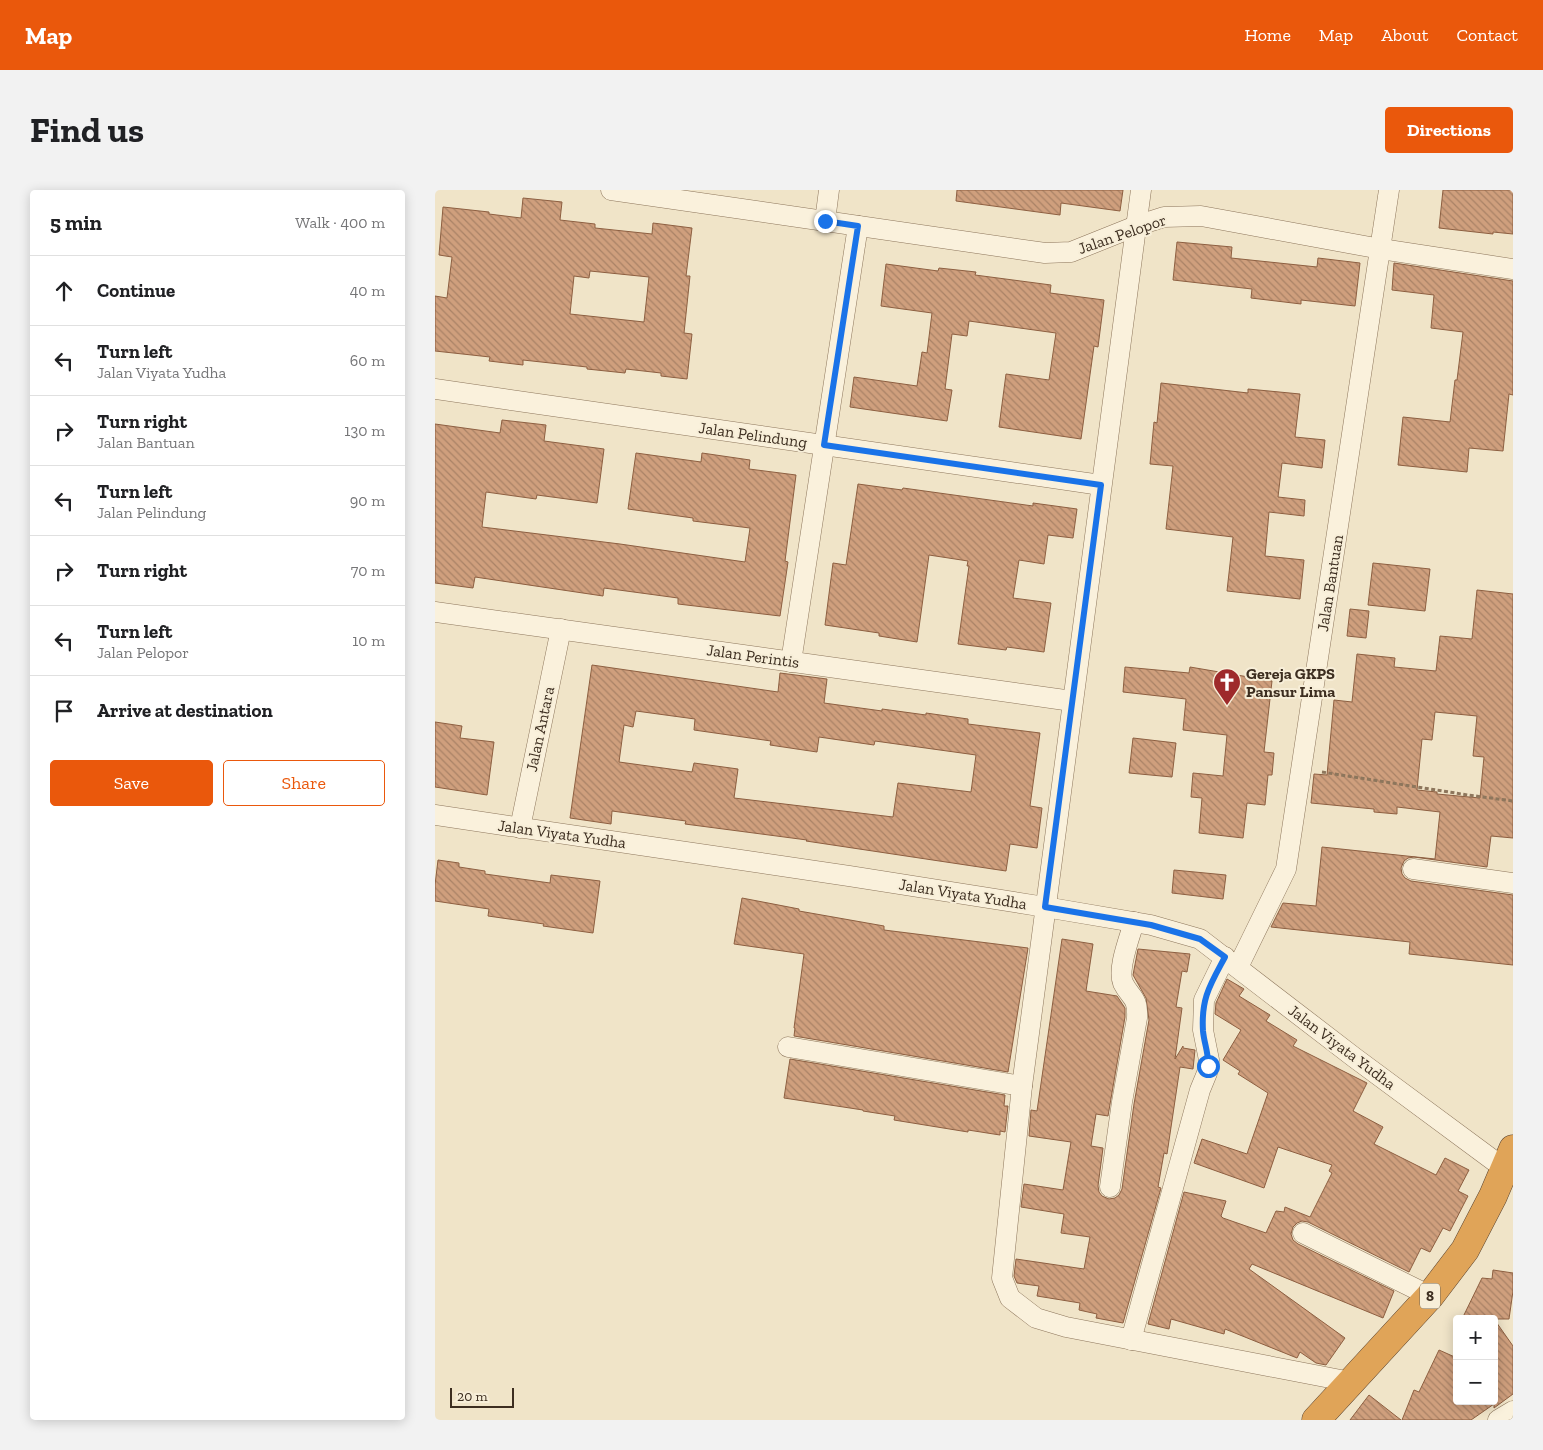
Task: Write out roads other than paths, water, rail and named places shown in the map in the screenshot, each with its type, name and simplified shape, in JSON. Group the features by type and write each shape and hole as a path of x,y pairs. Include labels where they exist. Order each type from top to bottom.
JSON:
{"highway":[{"name":"8","path":"1316,1420 1430,1296 1465,1250 1493,1196 1509,1159"}],"street":[{"name":"Jalan Pelopor","path":"611,190 1045,253 1071,252 1164,217 1201,216 1381,250 1513,269"},
{"path":"825,221 829,190"},
{"path":"1141,190 1022,1086 1002,1278 1010,1298 1036,1318 1065,1327 1351,1382"},
{"name":"Jalan Bantuan","path":"1131,1340 1200,1090 1207,1073 1209,1060 1203,1030 1204,1000 1231,962 1286,869 1389,190"},
{"path":"791,662 858,226"},
{"name":"Jalan Pelindung","path":"435,389 1101,485"},
{"name":"Jalan Perintis","path":"435,612 1072,701"},
{"name":"Jalan Antara","path":"519,828 561,629"},
{"name":"Jalan Viyata Yudha","path":"435,815 839,874 1045,907 1151,925 1200,939 1355,1058 1509,1159"},
{"path":"1413,869 1513,882"},
{"path":"1110,1187 1122,1102 1137,1018 1137,1006 1123,982 1121,970 1134,922"},
{"path":"788,1047 1022,1086"},
{"path":"1303,1234 1430,1296"},
{"path":"1498,1420 1513,1411"}],"place":[{"name":"Gereja GKPS Pansur Lima","path":"1227,706"}]}
